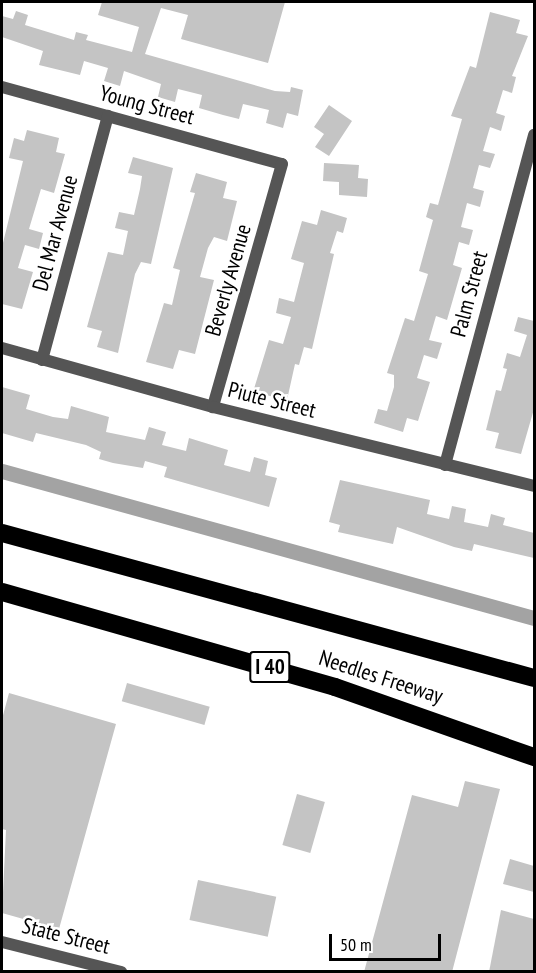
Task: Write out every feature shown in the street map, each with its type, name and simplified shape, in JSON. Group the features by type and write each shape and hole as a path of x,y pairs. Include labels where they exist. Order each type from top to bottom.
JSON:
{"highway":[{"name":"Needles Freeway","path":"2,533 534,678"},
{"name":"Needles Freeway","path":"2,592 335,687 534,757"}],"street":[{"name":"Young Street","path":"2,87 282,164"},
{"name":"Del Mar Avenue","path":"42,360 108,116"},
{"name":"Palm Street","path":"445,465 534,135"},
{"name":"Beverly Avenue","path":"213,407 282,164"},
{"name":"Piute Street","path":"2,348 213,407 534,486"},
{"name":"State Street","path":"2,942 121,972"}],"building":[{"path":"102,2 285,2 268,63 181,39 188,15 161,8 145,54 275,91 290,92 291,87 303,90 298,116 287,113 283,128 266,123 269,110 243,104 239,119 223,115 199,108 202,95 178,89 175,102 158,97 161,84 124,71 120,86 104,81 108,68 84,61 80,75 39,65 43,51 2,37 2,16 13,19 16,11 28,15 25,25 74,40 76,32 88,35 86,40 132,52 139,27 98,15"},
{"path":"490,12 520,20 516,33 528,36 512,76 516,77 512,93 503,90 496,113 505,116 501,131 490,127 483,151 495,154 490,168 479,165 473,188 484,191 480,207 467,203 461,227 473,230 469,245 459,242 453,265 462,268 447,320 436,316 429,340 442,343 437,359 424,355 417,378 430,382 418,421 407,418 403,432 374,423 378,409 387,411 394,387 394,375 387,373 405,318 414,321 428,274 419,271 433,220 426,217 430,203 438,205 462,119 451,116 470,66 476,68"},
{"path":"329,105 352,121 329,156 315,147 324,134 314,127"},
{"path":"27,130 59,138 56,152 65,154 54,193 41,189 29,229 43,233 39,249 25,245 18,268 33,272 22,309 2,304 2,247 23,161 9,158 14,138 24,141"},
{"path":"133,157 173,168 151,264 141,262 135,274 118,353 97,347 102,331 87,327 108,252 123,255 128,231 115,228 119,212 134,215 142,176 128,173"},
{"path":"324,163 359,165 358,178 368,179 367,197 339,195 339,182 323,181"},
{"path":"196,173 227,182 223,198 237,201 227,241 214,237 208,248 200,277 214,280 195,354 179,350 173,369 146,362 164,303 172,305 180,270 173,268 195,193 190,192"},
{"path":"321,210 347,218 343,233 337,231 330,253 334,254 312,349 304,347 299,365 295,364 287,400 253,392 269,340 283,344 291,317 276,313 279,298 294,302 304,263 291,259 302,221 317,225"},
{"path":"518,317 534,321 534,409 521,454 495,448 499,433 486,430 496,390 501,391 507,369 503,368 507,353 520,357 527,335 514,331"},
{"path":"2,387 30,395 26,409 53,417 68,419 71,406 109,417 106,432 145,440 149,427 166,432 162,445 186,451 189,438 228,450 224,465 250,472 254,457 268,461 265,475 277,478 269,507 164,477 167,467 145,461 143,468 113,463 99,459 101,452 86,445 36,433 33,442 2,433"},
{"path":"340,480 430,500 427,514 449,519 452,506 466,509 464,522 488,527 491,514 505,518 503,525 534,533 534,558 474,544 472,551 454,547 397,527 393,544 338,532 340,525 329,522"},
{"path":"127,683 210,707 204,725 122,701"},
{"path":"9,693 116,724 59,929 2,913 6,830 2,829 2,719"},
{"path":"465,781 500,789 452,972 364,972 412,795 458,807"},
{"path":"297,794 325,802 310,853 282,845"},
{"path":"510,859 534,866 534,892 503,884"},
{"path":"198,880 276,897 268,937 189,920"},
{"path":"501,910 534,919 534,972 489,972"}],"waterway":[{"path":"2,471 534,618"}]}
